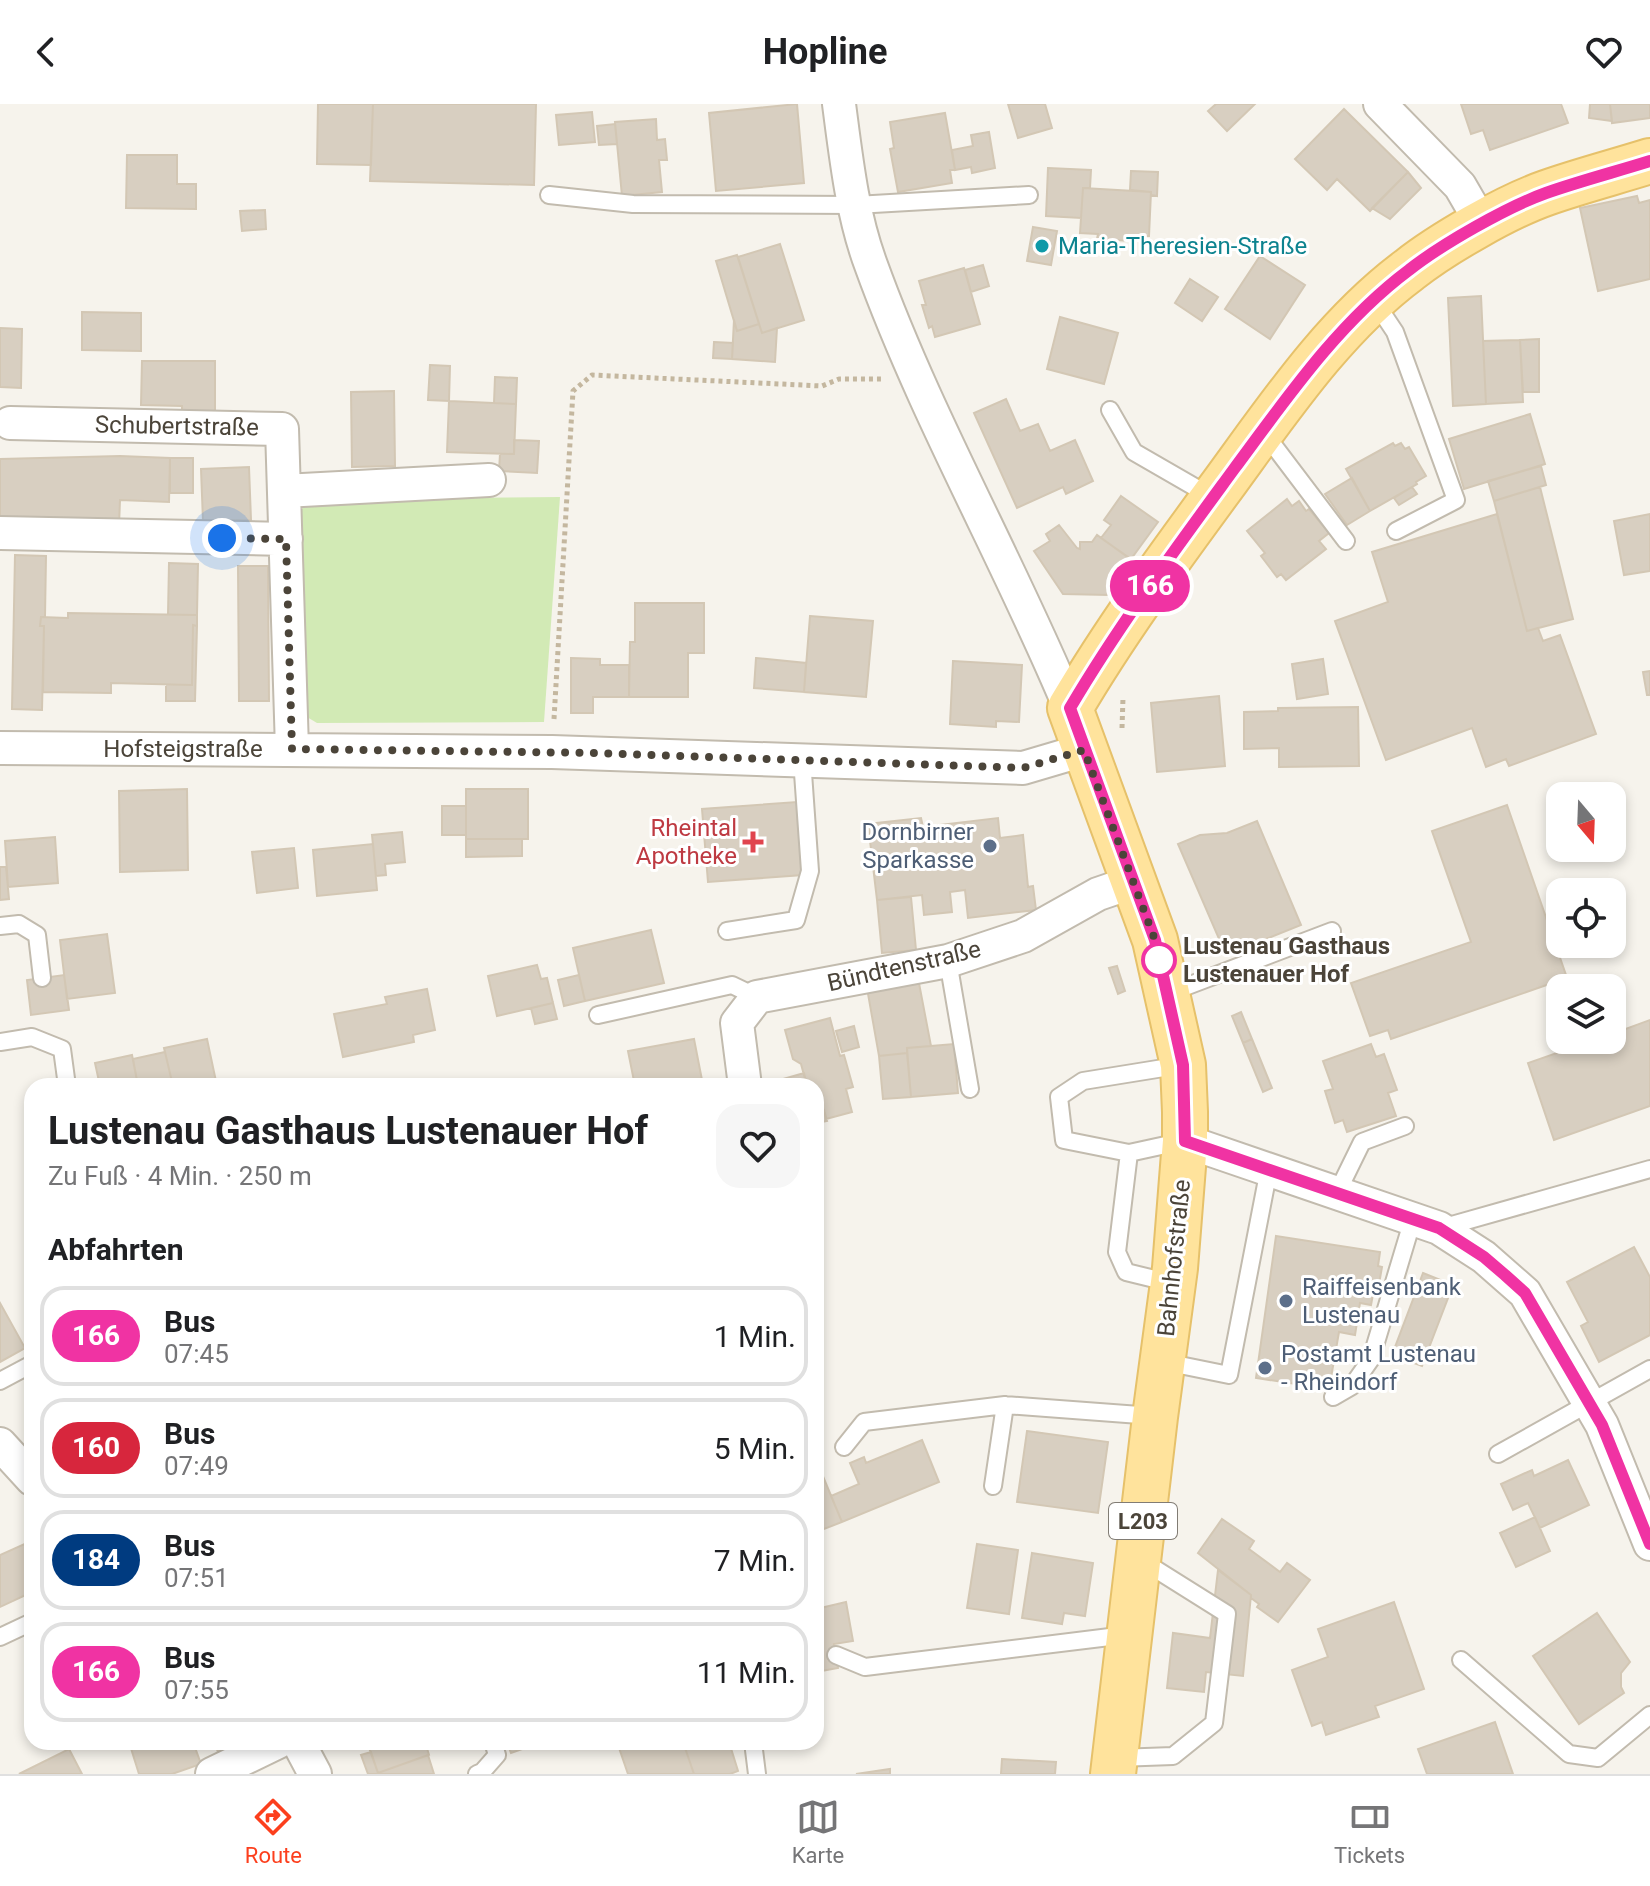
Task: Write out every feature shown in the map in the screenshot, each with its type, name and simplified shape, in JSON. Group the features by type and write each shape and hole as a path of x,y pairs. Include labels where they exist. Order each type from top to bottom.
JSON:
{"main road":[{"path":"1070,708 1117,633 1213,498 1297,385 1350,324 1409,270 1482,224 1543,194 1650,161"},
{"name":"Bahnhofstraße","path":"1070,708 1102,742 1133,882 1155,940 1183,1065 1185,1141 1173,1284 1114,1766"}],"street":[{"path":"839,104 849,179 870,263 918,379 1046,650 1070,708"},
{"path":"1380,104 1460,186 1482,224"},
{"name":"Schubertstraße","path":"10,423 282,429 292,749"},
{"path":"284,491 489,480"},
{"path":"0,533 286,539"},
{"name":"Hofsteigstraße","path":"0,748 292,749 802,759 1023,768 1102,742"},
{"name":"Bündtenstraße","path":"757,997 948,961 1023,936 1098,894 1133,882"},
{"path":"744,1078 737,1023 757,997"},
{"path":"1185,1141 1426,1223 1484,1257 1525,1293 1602,1425 1650,1544"},
{"path":"0,1444 24,1470"},
{"path":"212,1774 262,1750"},
{"path":"302,1750 315,1774"}],"lane":[{"path":"549,195 633,204 856,205 1029,195"},
{"path":"1375,301 1395,332 1456,500 1396,531"},
{"path":"1110,410 1134,452 1213,498"},
{"path":"1262,431 1346,541"},
{"path":"727,931 796,920 810,871 802,759"},
{"path":"0,926 19,924 37,935 42,978"},
{"path":"1167,993 1331,930"},
{"path":"948,961 970,1089"},
{"path":"598,1015 732,985 757,997"},
{"path":"0,1042 32,1037 62,1049 66,1078"},
{"path":"1183,1065 1083,1081 1059,1097 1064,1140 1129,1153 1185,1141"},
{"path":"1337,1193 1362,1142 1405,1126"},
{"path":"1129,1153 1117,1252 1126,1272 1173,1284"},
{"path":"1162,1361 1229,1375 1269,1169"},
{"path":"1333,1397 1352,1386 1371,1359 1426,1223 1650,1169"},
{"path":"0,1381 24,1368"},
{"path":"1498,1454 1650,1369"},
{"path":"993,1486 1005,1405"},
{"path":"844,1447 864,1422 1005,1405 1155,1417"},
{"path":"1114,1766 1173,1756 1214,1723 1227,1614 1138,1558"},
{"path":"0,1637 24,1626"},
{"path":"836,1655 865,1667 1130,1634"},
{"path":"1461,1660 1569,1754 1598,1758 1650,1715"},
{"path":"477,1774 497,1755 495,1750"},
{"path":"754,1750 757,1774"}],"path":[{"path":"553,733 573,391 592,375 822,386 839,379 896,379"},
{"path":"1102,742 1123,693"}],"green space":[{"path":"560,497 544,722 317,723 307,717 301,510 311,499"}],"building":[{"path":"318,104 373,104 371,165 317,164"},
{"path":"373,104 536,104 534,185 370,181"},
{"path":"797,104 804,183 716,191 709,113"},
{"path":"1008,104 1045,104 1052,128 1018,138"},
{"path":"1216,104 1255,104 1227,131 1208,111"},
{"path":"1461,104 1561,104 1568,123 1490,150 1483,130 1471,134"},
{"path":"1590,104 1610,104 1612,121 1589,118"},
{"path":"1610,104 1650,104 1650,118 1612,123"},
{"path":"1344,109 1408,172 1370,211 1337,179 1327,190 1295,159"},
{"path":"592,112 595,142 559,145 556,115"},
{"path":"945,113 955,170 950,170 952,183 898,192 890,149 894,148 890,122"},
{"path":"656,119 657,140 665,139 667,160 659,160 662,192 622,196 615,122"},
{"path":"615,124 617,144 599,145 597,126"},
{"path":"989,132 995,168 972,173 971,167 955,170 952,150 973,146 971,135"},
{"path":"127,155 177,155 177,184 196,184 196,209 126,208"},
{"path":"1048,168 1091,170 1090,188 1083,188 1081,218 1046,216"},
{"path":"1131,171 1158,172 1157,196 1151,195 1151,192 1130,190"},
{"path":"1408,172 1421,188 1390,219 1372,208"},
{"path":"1083,188 1151,192 1149,236 1131,236 1131,241 1097,239 1098,234 1080,233"},
{"path":"1637,196 1639,203 1650,200 1650,279 1598,291 1580,208"},
{"path":"265,210 266,229 242,231 240,211"},
{"name":"Maria-Theresien-Straße","path":"1033,227 1057,231 1051,265 1027,261"},
{"path":"780,244 804,320 762,333 738,257"},
{"path":"737,255 759,324 737,331 716,261"},
{"path":"1260,256 1305,285 1270,339 1225,309"},
{"path":"983,265 989,286 971,292 965,270"},
{"path":"964,268 980,324 935,337 922,305 926,305 919,281"},
{"path":"1190,279 1218,297 1202,321 1175,303"},
{"path":"1481,296 1486,404 1453,406 1448,298"},
{"path":"82,312 141,313 141,351 82,350"},
{"path":"1060,317 1118,333 1104,384 1047,369"},
{"path":"734,320 737,331 759,324 762,333 777,328 775,362 732,359"},
{"path":"0,328 22,329 21,388 0,387"},
{"path":"1539,339 1539,392 1523,392 1520,340"},
{"path":"1520,340 1523,402 1486,404 1483,341"},
{"path":"714,342 733,343 732,359 713,358"},
{"path":"142,361 215,361 215,414 182,413 182,406 141,405"},
{"path":"430,365 450,366 449,401 428,400"},
{"path":"495,377 517,378 516,404 494,403"},
{"path":"394,391 395,466 352,467 351,392"},
{"path":"1006,399 1020,431 1038,424 1050,451 1075,440 1093,481 1066,494 1063,487 1017,508 974,413"},
{"path":"449,401 516,404 514,454 447,452"},
{"path":"1530,414 1545,464 1464,489 1449,439"},
{"path":"514,440 539,441 537,473 499,471 500,454 514,454"},
{"path":"1393,443 1395,446 1401,443 1405,449 1409,447 1426,476 1370,511 1346,469"},
{"path":"170,458 169,502 120,500 119,526 0,523 0,459"},
{"path":"170,458 193,458 193,493 170,493"},
{"path":"1541,466 1546,485 1494,501 1488,481"},
{"path":"249,467 251,520 203,521 201,469"},
{"path":"1352,478 1370,511 1347,525 1325,494"},
{"path":"1412,487 1417,494 1399,505 1394,498"},
{"path":"1540,487 1573,619 1527,631 1494,501"},
{"path":"1121,496 1158,522 1131,559 1101,538 1111,525 1104,520"},
{"path":"1287,499 1292,506 1299,501 1306,511 1309,509 1329,533 1319,541 1326,549 1286,580 1281,574 1277,577 1261,556 1265,553 1247,531"},
{"path":"1497,514 1527,631 1538,628 1543,641 1560,635 1596,734 1509,766 1506,759 1486,767 1472,728 1386,760 1335,621 1388,602 1372,552"},
{"path":"1650,514 1650,571 1624,575 1614,521"},
{"path":"1059,525 1077,548 1080,549 1080,542 1092,542 1097,535 1133,561 1109,595 1063,594 1034,551 1050,541 1046,534"},
{"path":"15,555 46,556 45,617 41,617 40,626 44,626 42,710 12,709"},
{"path":"169,563 198,564 197,615 168,615"},
{"path":"238,566 268,566 269,701 239,701"},
{"path":"635,603 704,603 704,653 688,653 688,697 629,697 630,642 635,642"},
{"path":"68,613 197,615 197,626 193,625 192,685 111,683 111,693 43,692 44,626 40,626 41,617 68,618"},
{"path":"810,616 873,621 866,697 804,692"},
{"path":"193,625 197,626 195,701 166,701 166,685 192,685"},
{"path":"571,658 600,659 600,665 629,665 629,697 593,697 593,713 571,713"},
{"path":"756,658 806,663 804,692 754,688"},
{"path":"1323,659 1328,694 1297,699 1292,664"},
{"path":"953,661 1022,665 1019,722 996,721 996,727 950,724"},
{"path":"1650,671 1650,695 1647,695 1643,672"},
{"path":"1219,696 1225,766 1157,772 1151,703"},
{"path":"1358,707 1359,766 1279,767 1279,748 1244,749 1244,712 1278,711 1278,708"},
{"path":"187,789 188,870 120,872 119,791"},
{"path":"466,789 528,789 528,839 466,839"},
{"name":"Rheintal Apotheke","path":"797,802 803,875 708,882 702,809"},
{"path":"1507,805 1546,917 1546,958 1560,958 1566,974 1546,974 1546,985 1391,1039 1388,1030 1370,1036 1351,983 1471,942 1432,831"},
{"path":"442,806 466,806 466,835 442,835"},
{"path":"921,818 923,827 998,818 1000,838 1023,835 1028,887 1033,886 1036,910 968,918 965,890 950,892 952,912 924,915 922,895 877,900 868,824"},
{"path":"1257,821 1301,925 1226,955 1178,844 1200,835 1227,833"},
{"path":"402,832 405,862 385,864 386,875 376,876 372,835"},
{"path":"55,837 58,883 8,887 5,841"},
{"path":"466,839 522,839 522,856 466,857"},
{"path":"373,844 377,890 317,896 313,850"},
{"path":"294,848 298,888 257,893 252,852"},
{"path":"0,867 6,867 9,899 0,900"},
{"path":"911,897 916,950 882,953 877,900"},
{"path":"651,930 664,983 585,1001 573,948"},
{"path":"107,934 115,993 67,999 60,940"},
{"path":"537,965 541,979 547,978 553,1003 497,1016 488,976"},
{"path":"1117,966 1125,991 1118,994 1109,968"},
{"path":"64,975 69,1010 31,1015 27,980"},
{"path":"579,975 585,1001 564,1006 558,980"},
{"path":"918,978 931,1046 907,1048 907,1053 879,1056 867,988"},
{"path":"427,989 435,1030 413,1035 414,1042 343,1057 334,1014 387,1004 385,997"},
{"path":"553,1003 557,1019 535,1024 531,1008"},
{"path":"1241,1012 1252,1039 1243,1043 1232,1016"},
{"path":"830,1018 840,1056 844,1055 853,1087 846,1089 852,1112 826,1119 824,1078 805,1078 801,1064 793,1059 785,1030"},
{"path":"1650,1020 1650,1106 1554,1140 1528,1063 1554,1054 1626,1054 1626,1029"},
{"path":"854,1026 859,1047 842,1052 836,1031"},
{"path":"207,1039 215,1078 171,1078 164,1048"},
{"path":"694,1039 702,1078 633,1078 628,1051"},
{"path":"1252,1039 1272,1088 1263,1092 1243,1043"},
{"path":"954,1044 958,1093 911,1097 907,1048"},
{"path":"1371,1044 1376,1057 1384,1054 1397,1090 1388,1093 1396,1116 1347,1132 1343,1120 1335,1123 1325,1091 1333,1089 1323,1061"},
{"path":"165,1052 171,1078 137,1078 133,1059"},
{"path":"907,1053 911,1097 883,1099 879,1056"},
{"path":"132,1055 136,1078 98,1078 95,1063"},
{"path":"804,1073 805,1078 786,1078"},
{"path":"1276,1236 1380,1252 1378,1266 1382,1267 1378,1290 1374,1289 1371,1305 1360,1303 1355,1335 1339,1332 1329,1389 1256,1378"},
{"path":"1634,1247 1650,1277 1650,1335 1599,1362 1581,1326 1588,1322 1567,1282"},
{"path":"1423,1273 1453,1285 1422,1366 1392,1355"},
{"path":"0,1303 24,1349 0,1362"},
{"path":"1027,1431 1108,1442 1098,1513 1017,1502"},
{"path":"922,1440 939,1482 842,1522 831,1496 859,1484 850,1463 864,1457 866,1463"},
{"path":"1568,1460 1589,1505 1540,1528 1528,1503 1513,1510 1501,1484 1532,1470 1534,1476"},
{"path":"824,1479 842,1522 824,1529"},
{"path":"1535,1517 1550,1551 1516,1567 1500,1533"},
{"path":"1222,1519 1254,1541 1249,1549 1280,1572 1287,1563 1310,1580 1278,1622 1257,1607 1259,1604 1251,1595 1198,1553"},
{"path":"24,1544 24,1596 0,1607 0,1555"},
{"path":"977,1544 1018,1550 1009,1614 967,1608"},
{"path":"1032,1553 1093,1563 1085,1616 1064,1613 1062,1624 1022,1618"},
{"path":"1218,1570 1251,1595 1243,1676 1206,1672 1204,1692 1167,1688 1173,1633 1210,1638"},
{"path":"846,1602 853,1641 834,1644 838,1668 824,1671 824,1607"},
{"path":"1394,1602 1424,1689 1375,1706 1379,1717 1326,1735 1322,1722 1312,1726 1292,1670 1328,1657 1318,1629"},
{"path":"1597,1613 1630,1662 1621,1673 1624,1693 1579,1724 1533,1656"},
{"path":"1495,1722 1513,1774 1427,1774 1418,1749"},
{"path":"70,1750 82,1774 19,1774"},
{"path":"132,1750 196,1750 201,1764 172,1774 139,1774"},
{"path":"370,1750 427,1750 429,1755 378,1773"},
{"path":"620,1750 686,1750 694,1774 628,1774"},
{"path":"686,1750 731,1750 738,1771 730,1774 694,1774"},
{"path":"371,1752 378,1773 428,1755 434,1774 368,1774 361,1755"},
{"path":"1002,1759 1056,1762 1055,1774 1001,1774"},
{"path":"890,1769 890,1774 856,1774"}],"bus line":[{"name":"166","path":"1650,161 1543,194 1482,224 1409,270 1350,324 1297,385 1213,498 1117,633 1070,708 1155,940 1183,1065 1185,1141 1439,1228 1484,1257 1505,1275 1525,1293 1602,1425 1650,1544"}],"place":[{"name":"Maria-Theresien-Straße","path":"1042,246"},
{"name":"Rheintal Apotheke","path":"753,842"},
{"name":"Dornbirner Sparkasse","path":"990,846"},
{"name":"Lustenau Gasthaus Lustenauer Hof","path":"1159,960"},
{"name":"Raiffeisenbank Lustenau","path":"1286,1301"},
{"name":"Postamt Lustenau - Rheindorf","path":"1265,1368"}],"route":[{"path":"222,538 286,539 292,749 596,753 1023,768 1084,750 1155,940 1160,963 1159,960"}]}
